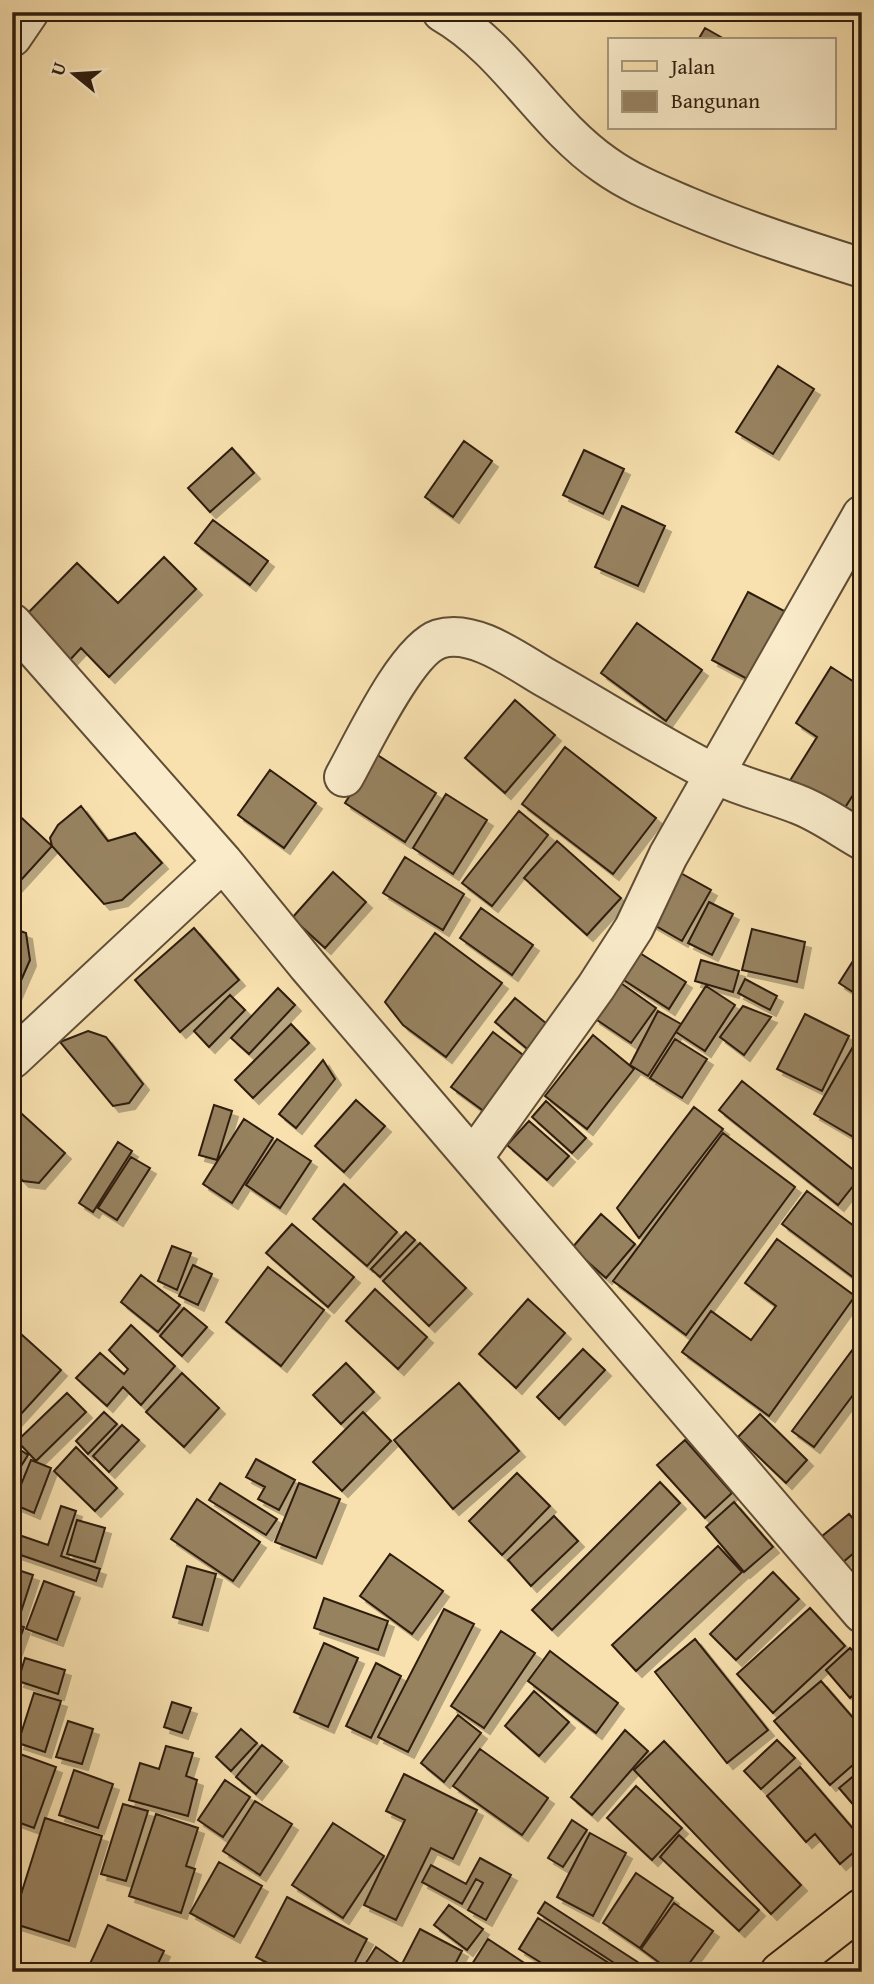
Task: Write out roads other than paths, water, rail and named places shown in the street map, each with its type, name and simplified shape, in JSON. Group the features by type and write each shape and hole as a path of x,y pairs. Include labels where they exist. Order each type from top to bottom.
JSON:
{"main road":[{"path":"780,1972 862,1908"}],"street":[{"path":"12,37 29,12"},
{"path":"442,12 484,40 577,142 604,165 638,186 749,232 862,268"},
{"path":"473,1158 596,988 634,928 668,856 862,515"},
{"path":"12,623 223,862 862,1613"},
{"path":"344,777 389,695 421,649 439,639 457,637 485,645 520,663 750,791 797,804 862,839"},
{"path":"12,1059 223,862"}]}
